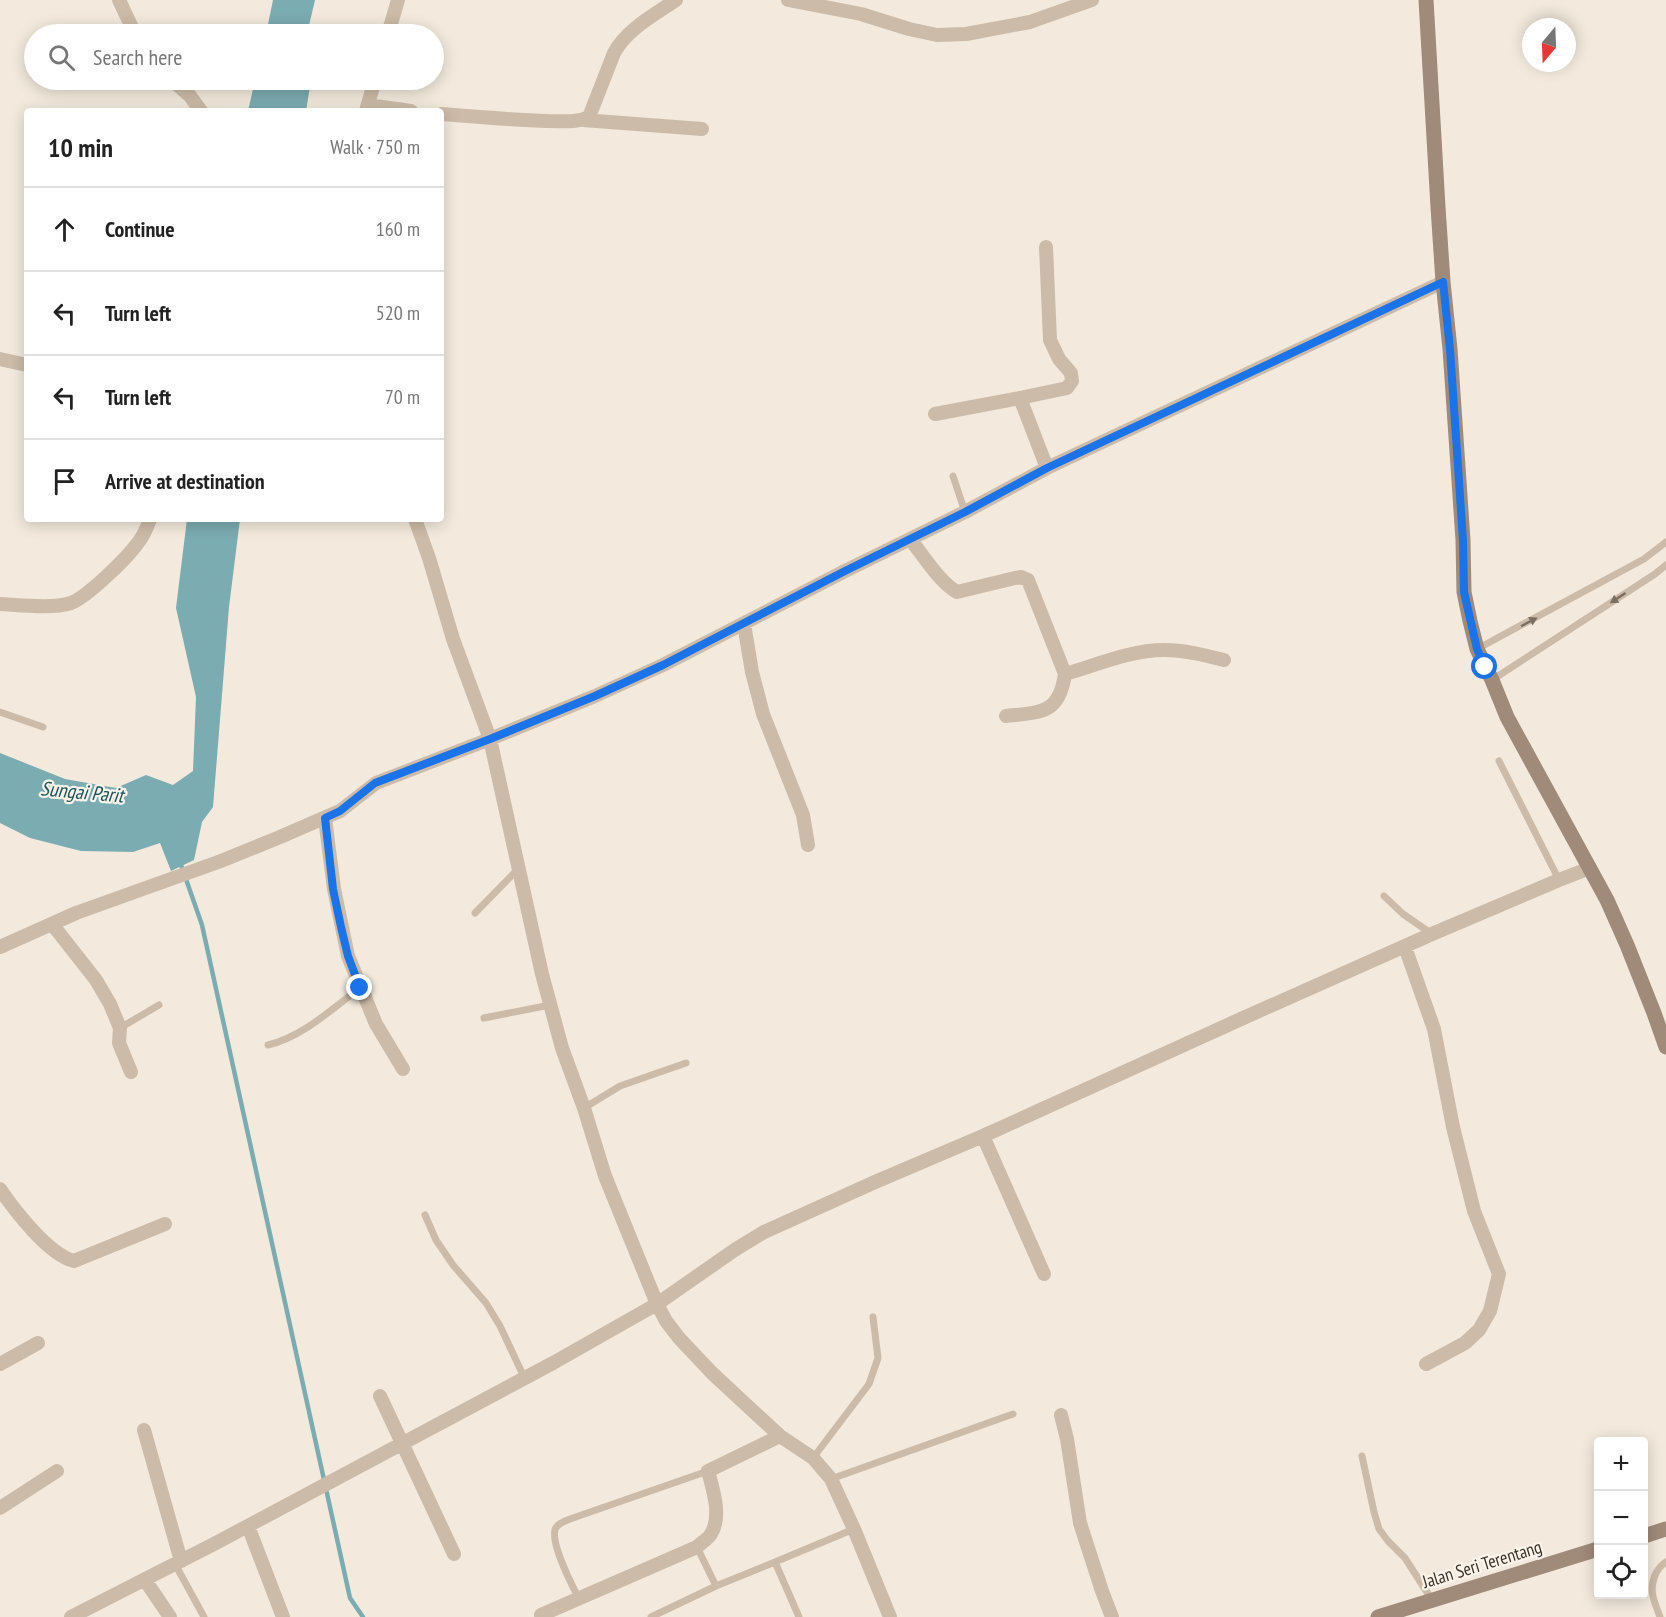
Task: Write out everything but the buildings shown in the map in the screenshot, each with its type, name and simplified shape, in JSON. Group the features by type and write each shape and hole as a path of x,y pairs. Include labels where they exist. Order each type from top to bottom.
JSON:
{"street":[{"path":"119,0 130,24"},
{"path":"391,24 398,0"},
{"path":"583,120 589,117 619,43 634,29 676,0"},
{"path":"788,0 861,14 937,35 966,34 1030,22 1092,0"},
{"path":"1426,0 1443,282 1450,349 1463,540 1464,592 1477,649 1507,717 1607,900 1666,1047"},
{"path":"183,90 199,108"},
{"path":"367,108 372,90"},
{"path":"444,114 530,120 583,120 702,129"},
{"path":"935,414 1067,388 1072,381 1071,374 1059,359 1050,340 1046,247"},
{"path":"0,947 76,913 221,861 325,818 340,811 375,783 595,696 663,665 1047,468 1443,282"},
{"path":"0,359 24,364"},
{"path":"1020,398 1047,468"},
{"path":"0,604 57,606 70,603 87,594 137,544 149,522"},
{"path":"416,522 453,639 490,739 550,1005 562,1047 605,1176 657,1304 679,1338 712,1373 780,1436 813,1458 831,1479 890,1617"},
{"path":"910,539 950,588 957,592 1015,578 1021,577 1028,580 1065,674 1062,691 1055,704 1039,712 1006,716"},
{"path":"744,624 752,672 763,714 803,815 808,845"},
{"path":"1065,674 1135,653 1164,650 1200,654 1224,660"},
{"path":"325,818 333,889 348,956 376,1024 403,1069"},
{"path":"70,1617 178,1563 553,1363 657,1304 764,1232 983,1136 1230,1023 1432,934 1590,868"},
{"path":"52,924 96,980 110,1004 120,1028 119,1043 131,1072"},
{"path":"1405,947 1434,1029 1453,1127 1474,1211 1499,1274 1490,1311 1479,1330 1465,1343 1426,1364"},
{"path":"983,1136 1044,1274"},
{"path":"0,1189 32,1231 57,1252 74,1261 165,1224"},
{"path":"0,1364 38,1343"},
{"path":"380,1396 454,1554"},
{"path":"1061,1415 1080,1523 1112,1617"},
{"path":"144,1430 178,1563"},
{"path":"541,1615 697,1547 711,1534 716,1520 708,1471 780,1436"},
{"path":"0,1508 57,1471"},
{"path":"248,1526 283,1617"},
{"path":"1648,1535 1666,1529"},
{"name":"Jalan Seri Terentang","path":"1378,1617 1594,1551"},
{"path":"145,1580 170,1617"}],"lane":[{"path":"953,476 965,512"},
{"path":"1477,649 1644,559 1666,542"},
{"path":"1492,680 1666,565"},
{"path":"0,712 43,727"},
{"path":"1499,761 1559,880"},
{"path":"475,913 519,868"},
{"path":"1384,896 1403,914 1432,934"},
{"path":"267,1046 298,1033 360,988"},
{"path":"120,1028 159,1005"},
{"path":"484,1018 550,1005"},
{"path":"584,1108 620,1086 686,1063"},
{"path":"425,1215 436,1240 453,1265 486,1303 500,1326 524,1377"},
{"path":"813,1458 869,1384 878,1358 873,1317"},
{"path":"831,1479 1013,1414"},
{"path":"1362,1456 1379,1529 1405,1558 1432,1600"},
{"path":"579,1599 555,1545 555,1530 558,1525 708,1471"},
{"path":"651,1617 716,1586 854,1529"},
{"path":"697,1547 716,1586"},
{"path":"775,1562 799,1617"},
{"path":"1660,1617 1651,1590 1656,1574 1661,1565 1666,1562"},
{"path":"178,1563 204,1617"}],"water":[{"path":"273,0 315,0 309,24 268,24"},
{"path":"253,90 309,90 306,108 249,108"},
{"name":"Sungai Parit","path":"187,522 240,522 229,607 213,807 202,822 194,860 171,871 160,843 133,852 81,851 30,838 0,823 0,753 65,779 116,788 146,775 173,785 193,771 196,697 176,608"}],"waterway":[{"path":"180,862 202,925 350,1598 363,1617"}],"route":[{"path":"360,988 348,956 333,889 325,818 340,811 375,783 595,696 663,665 1047,468 1443,282 1450,349 1463,540 1464,592 1477,649 1485,667"}]}
